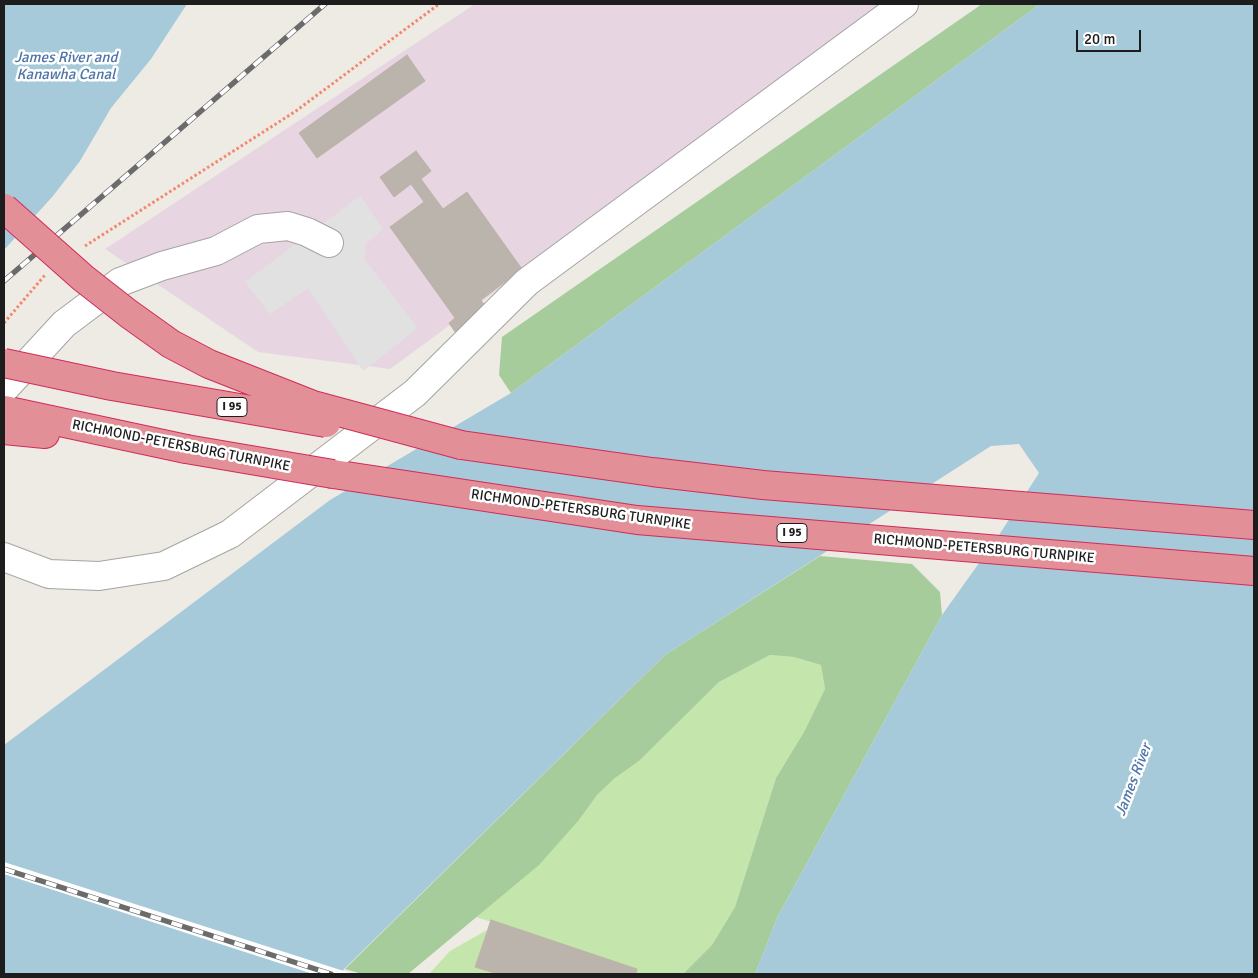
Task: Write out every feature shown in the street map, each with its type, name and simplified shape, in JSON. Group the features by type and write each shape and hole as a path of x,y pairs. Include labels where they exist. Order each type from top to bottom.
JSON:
{"highway":[{"path":"4,208 83,278 129,314 171,344 209,364 313,405 461,445"},
{"name":"I 95","path":"4,364 203,403 461,445 652,472 762,484 1254,525"},
{"name":"RICHMOND-PETERSBURG TURNPIKE","path":"4,410 186,449 332,474 638,520 1254,572"},
{"path":"4,430 186,449"}],"lane":[{"path":"4,557 49,574 99,576 164,566 230,534 415,392 526,282 904,4"},
{"path":"4,389 64,324 120,282 162,266 216,251 258,229 288,226 307,232 329,244"}],"path":[{"path":"82,248 296,111 439,4"},
{"path":"4,324 51,268"}],"shaded area":[{"path":"475,4 888,4 390,369 258,352 105,249"},
{"path":"360,196 383,229 365,245 365,260 418,328 363,371 308,288 270,314 245,282"}],"green space":[{"path":"982,4 1040,4 511,393 499,375 502,337"},
{"path":"820,556 912,564 940,592 942,615 778,916 755,974 683,974 712,945 735,907 776,778 804,732 825,689 821,665 794,657 770,655 719,682 639,761 615,778 597,795 578,821 539,865 408,974 362,974 345,969 665,655"},
{"path":"770,655 794,657 821,665 825,689 804,732 776,778 735,907 712,945 683,974 636,974 637,969 476,917 562,838 597,795 615,778 639,761 719,682"},
{"path":"487,930 475,966 498,974 429,974 450,951"}],"water":[{"name":"James River and Kanawha Canal","path":"4,4 187,4 151,59 111,108 80,161 53,196 4,250"},
{"name":"James River","path":"1040,4 1254,4 1254,974 755,974 778,916 942,615 999,535 1039,473 1019,444 991,446 665,655 339,974 4,974 4,745 330,500 511,393"}],"pier":[{"path":"4,862 353,974 313,974 4,874"}],"building":[{"path":"407,55 425,81 317,158 299,133"},
{"path":"416,151 431,171 421,179 443,209 467,192 522,269 481,300 487,309 455,332 449,323 455,318 390,227 424,202 411,184 394,197 380,177"},
{"path":"491,920 637,969 636,974 498,974 475,967"}],"railway":[{"path":"4,281 325,4"},
{"path":"4,869 331,974"}]}
